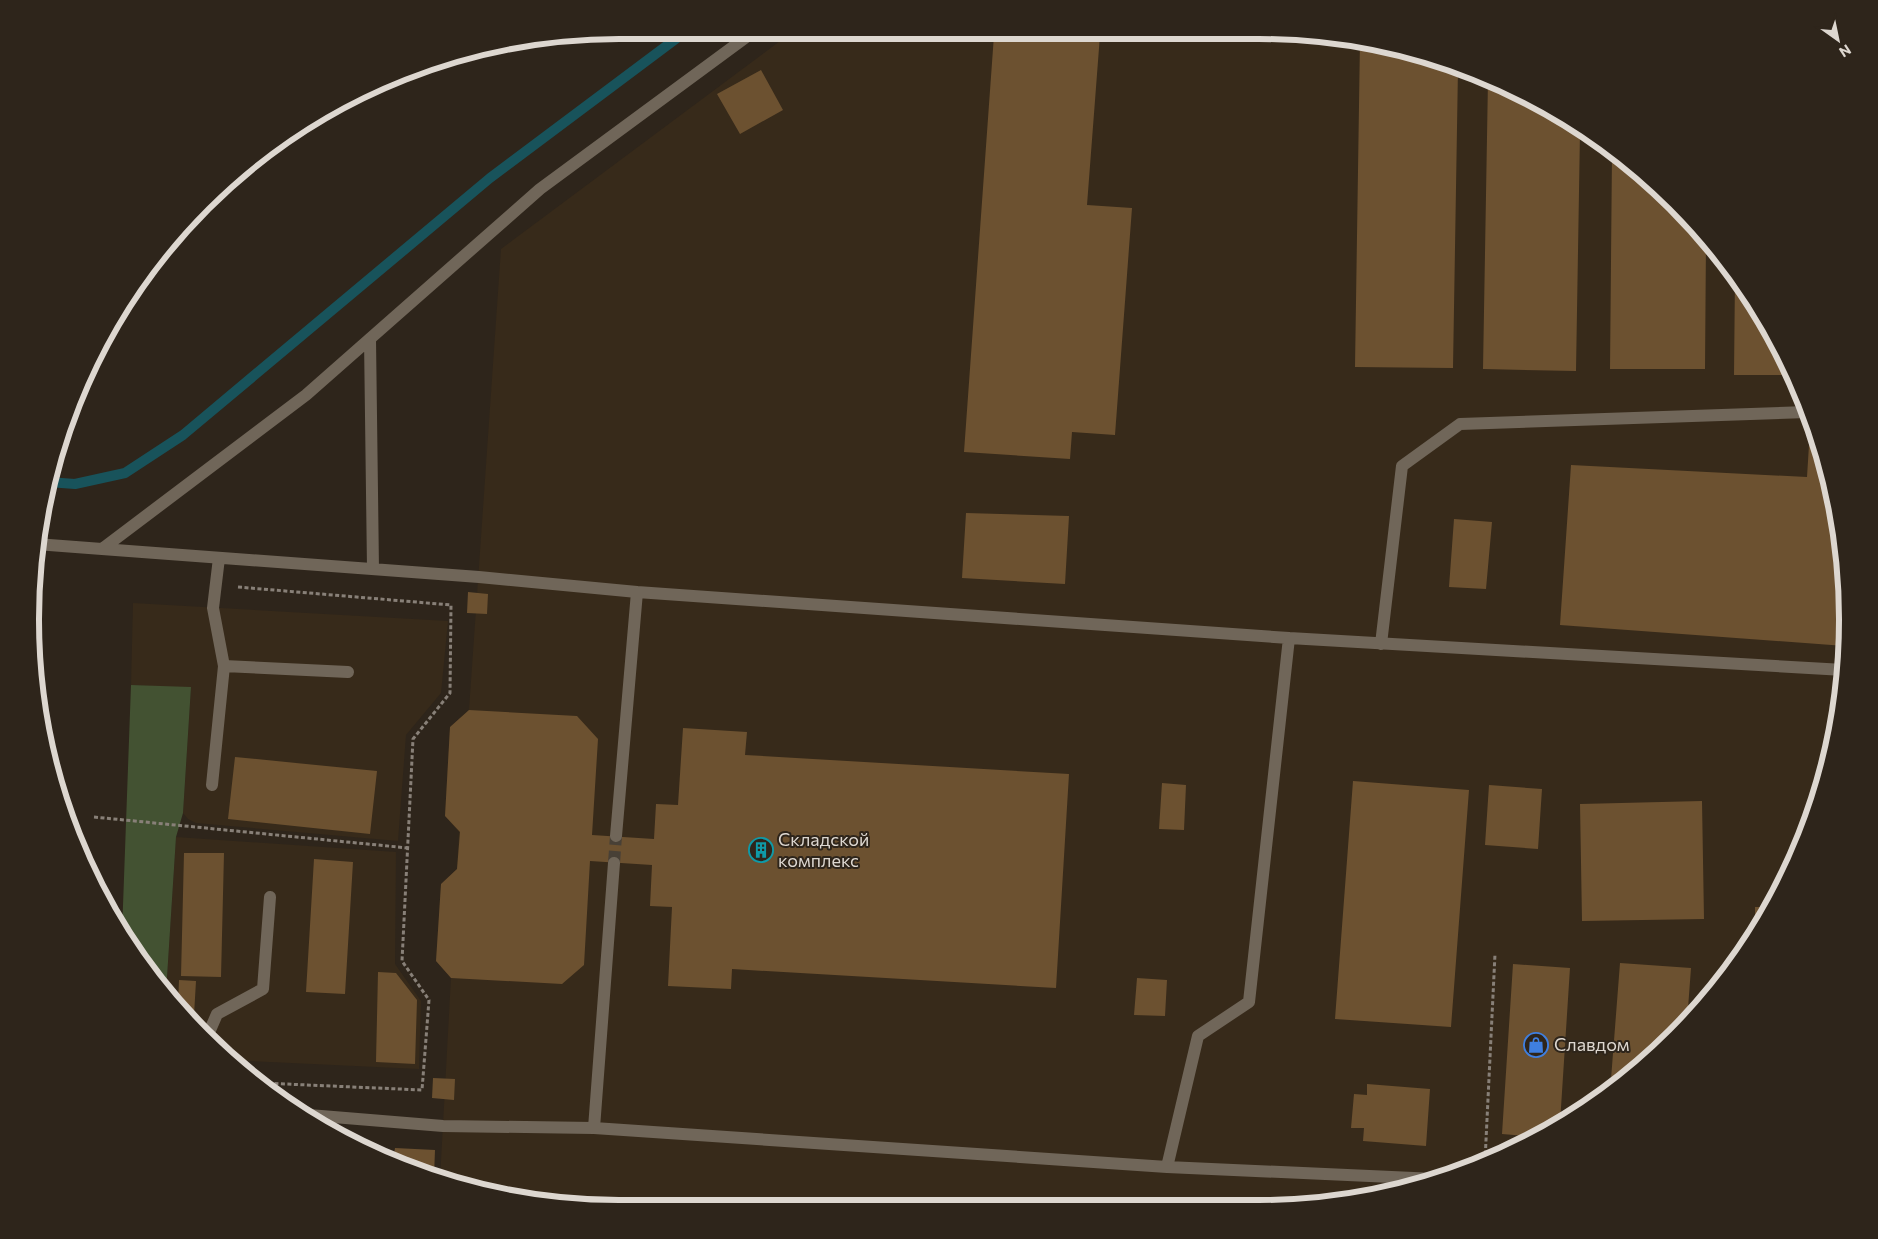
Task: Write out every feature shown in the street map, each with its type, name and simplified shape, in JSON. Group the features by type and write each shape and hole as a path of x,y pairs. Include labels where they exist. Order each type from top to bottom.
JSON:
{"street":[{"path":"102,549 306,395 540,189 744,39"},
{"path":"370,339 373,569"},
{"path":"1381,644 1402,466 1460,424 1800,412"},
{"path":"44,545 373,569 637,592 1289,638 1837,670"},
{"path":"212,785 224,666 213,608 219,558"},
{"path":"616,836 637,592"},
{"path":"1168,1167 1198,1036 1249,1002 1289,638"},
{"path":"224,666 348,672"},
{"path":"594,1128 614,863"},
{"path":"210,1031 217,1014 263,988 270,897"},
{"path":"319,1116 443,1126 594,1128 1168,1167 1413,1179"}],"path":[{"path":"216,585 451,605 450,693 413,739 402,961 430,1000 422,1090 271,1083"},
{"path":"94,817 408,848"},
{"path":"1485,1154 1495,954"}],"shaded area":[{"path":"783,39 1296,40 1372,50 1409,59 1481,83 1515,99 1549,117 1612,159 1669,209 1695,237 1719,266 1761,329 1795,397 1808,433 1828,506 1834,544 1838,582 1838,657 1828,733 1819,770 1795,842 1779,876 1761,910 1719,973 1669,1030 1612,1080 1549,1122 1481,1156 1409,1180 1372,1189 1296,1199 1258,1200 620,1200 582,1199 506,1189 440,1171 451,978 436,961 441,884 457,869 459,832 445,816 450,727 469,710 501,249"},
{"path":"133,603 448,621 441,693 406,735 398,841 196,823 188,819 183,813 191,688 131,685"},
{"path":"176,837 396,852 395,964 421,1001 419,1069 243,1061 209,1030 167,982"}],"green space":[{"path":"131,685 191,687 183,813 176,837 167,982 123,919"}],"building":[{"path":"994,39 1100,39 1087,205 1132,208 1115,435 1072,432 1070,459 964,452"},
{"path":"1360,48 1409,59 1458,75 1453,368 1355,367"},
{"path":"761,70 783,110 740,134 717,94"},
{"path":"1488,86 1549,117 1580,136 1576,371 1483,369"},
{"path":"1612,159 1669,209 1706,250 1705,369 1610,369"},
{"path":"1735,288 1761,329 1785,375 1734,375"},
{"path":"1809,445 1812,445 1828,506 1834,544 1838,582 1838,646 1560,625 1571,465 1807,477"},
{"path":"966,513 1069,516 1065,584 962,578"},
{"path":"1454,519 1492,522 1486,589 1449,587"},
{"path":"468,592 488,594 487,614 467,613"},
{"name":"Складской комплекс","path":"469,710 577,716 598,739 592,835 654,839 656,804 678,805 683,728 747,732 745,755 1069,774 1056,988 732,969 731,989 668,986 672,907 650,906 652,865 590,861 584,965 562,984 451,978 436,961 441,884 457,869 460,832 445,816 450,727"},
{"path":"235,757 377,771 370,834 228,819"},
{"path":"1353,781 1469,790 1451,1027 1335,1019"},
{"path":"1162,783 1186,785 1184,830 1159,829"},
{"path":"1489,785 1542,789 1538,849 1485,845"},
{"path":"1702,801 1704,919 1582,921 1580,804"},
{"path":"184,853 224,853 221,977 181,976"},
{"path":"314,859 353,862 345,994 306,992"},
{"path":"1755,907 1763,907 1761,910 1755,920"},
{"path":"1620,963 1691,968 1688,1010 1641,1056 1611,1081"},
{"name":"Славдом","path":"1513,964 1570,968 1561,1115 1523,1136 1502,1134"},
{"path":"378,972 396,973 417,1000 415,1064 376,1062"},
{"path":"1137,978 1167,980 1165,1016 1134,1015"},
{"path":"179,980 196,981 194,1014 183,1002 178,996"},
{"path":"433,1078 455,1079 454,1100 432,1098"},
{"path":"1367,1084 1430,1089 1426,1146 1363,1141 1364,1128 1351,1128 1354,1094 1367,1095"},
{"path":"395,1148 435,1150 434,1169 397,1156 394,1155"}],"waterway":[{"path":"56,483 75,484 125,473 183,435 490,178 676,39"}],"tunnel":[{"path":"614,863 616,836"}],"place":[{"name":"Складской комплекс","path":"761,850"},
{"name":"Славдом","path":"1536,1045"}]}
